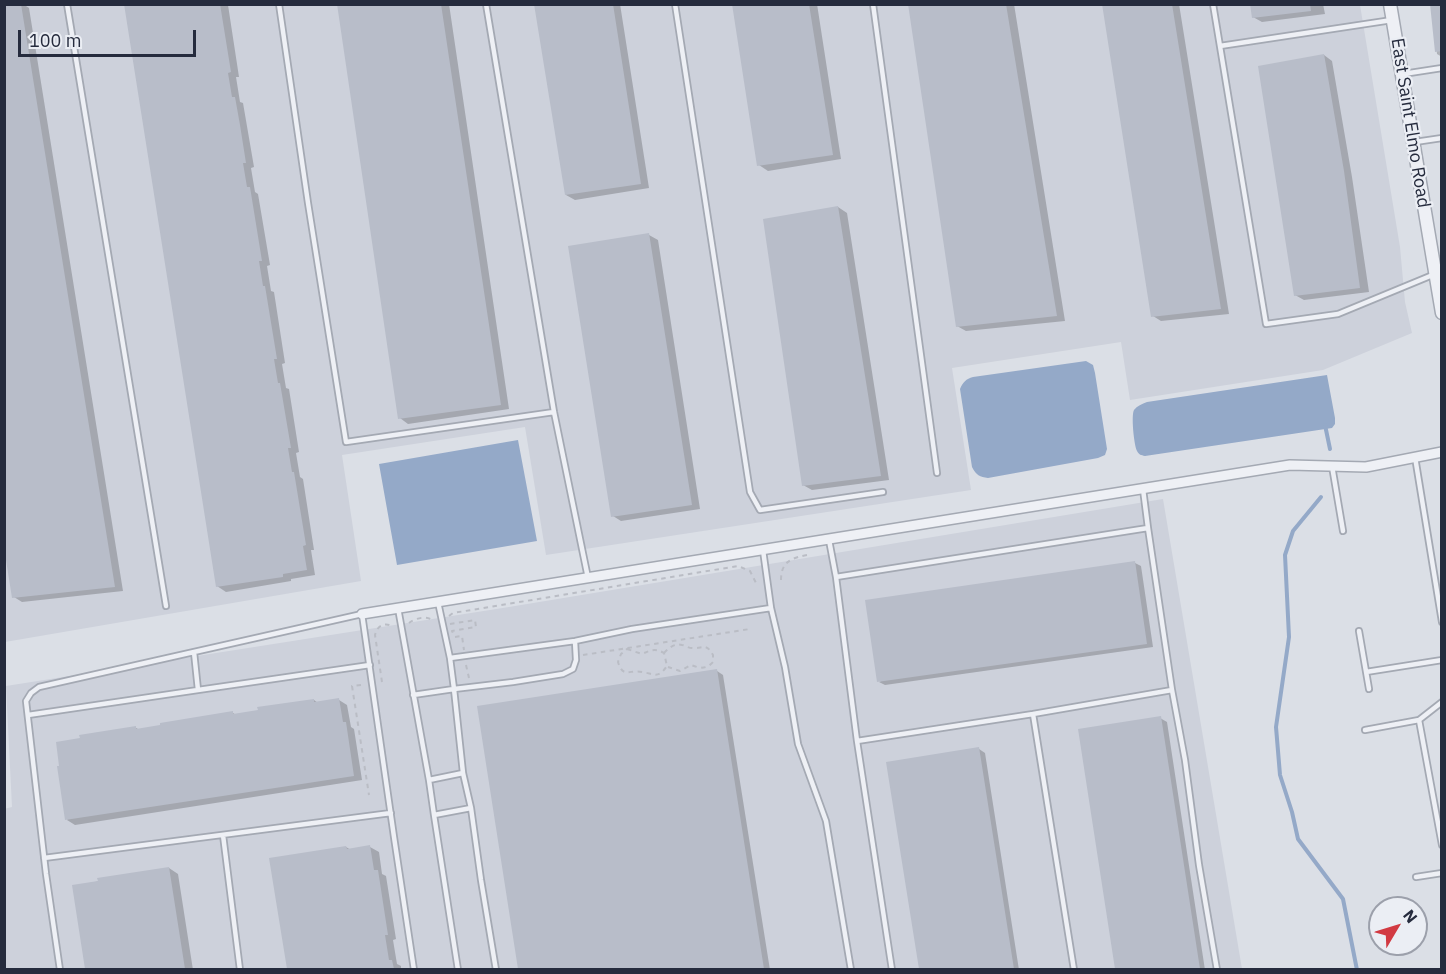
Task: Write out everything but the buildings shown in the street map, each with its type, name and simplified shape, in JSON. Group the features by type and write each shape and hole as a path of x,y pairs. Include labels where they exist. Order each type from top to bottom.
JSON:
{"street":[{"name":"East Saint Elmo Road","path":"1390,4 1438,273 1442,313"},
{"path":"362,614 1290,465 1366,467 1442,452"}],"lane":[{"path":"67,4 166,606"},
{"path":"279,4 346,442 554,412"},
{"path":"486,4 554,412 588,578"},
{"path":"675,4 750,492 760,510 883,492"},
{"path":"873,4 937,473"},
{"path":"1213,4 1266,324 1338,314 1438,273"},
{"path":"1220,46 1393,19"},
{"path":"1402,74 1442,68"},
{"path":"1413,142 1442,138"},
{"path":"1415,457 1442,622"},
{"path":"1332,466 1343,531"},
{"path":"1143,489 1172,690 1217,969"},
{"path":"836,577 1148,528"},
{"path":"829,539 892,969"},
{"path":"762,550 798,744 826,821 851,969"},
{"path":"438,602 450,658 463,773 471,808 495,969"},
{"path":"398,608 429,780 458,969"},
{"path":"450,658 575,641 632,629 771,608"},
{"path":"60,969 44,858 26,701 31,693 39,687 362,614 414,969"},
{"path":"1359,632 1370,689"},
{"path":"413,695 563,674 573,669 576,660 575,641"},
{"path":"194,652 198,690"},
{"path":"1366,672 1442,660"},
{"path":"28,715 370,665"},
{"path":"857,741 1172,690"},
{"path":"1365,730 1419,720 1442,702"},
{"path":"1033,714 1074,969"},
{"path":"1419,720 1442,845"},
{"path":"429,780 463,773"},
{"path":"434,815 471,808"},
{"path":"44,858 391,813"},
{"path":"223,835 240,969"},
{"path":"1416,877 1442,873"}],"path":[{"path":"781,580 785,564 795,557 807,555"},
{"path":"464,650 462,636 453,637 452,631 476,627 475,620 448,624 447,620 453,613 738,566 750,571 756,583"},
{"path":"408,627 412,621 426,617 433,620 435,627"},
{"path":"382,682 375,632 379,626 385,624 391,624 394,630"},
{"path":"583,656 750,629"},
{"path":"664,653 673,645 678,644 692,648 704,646 713,655 713,662 706,667 691,665 680,671 667,666"},
{"path":"655,649 664,653 667,666 663,672 654,675 640,671 625,672 618,662 621,654 627,650 642,654 655,649"},
{"path":"466,665 469,681"},
{"path":"361,685 352,686 369,795"}],"shaded area":[{"path":"5,5 1360,5 1400,247 1405,302 1412,333 1323,370 1130,400 1121,342 952,368 971,490 546,555 525,427 342,455 361,581 5,642"},
{"path":"1163,499 1242,969 5,970 4,809 12,807 6,686 509,607"}],"water":[{"path":"1086,361 1093,365 1095,373 1107,449 1105,455 988,478 977,474 972,467 960,389 962,384 973,377"},
{"path":"1327,375 1335,418 1332,428 1145,456 1137,451 1133,413 1137,407 1147,402"},
{"path":"518,440 537,541 397,565 379,464"}],"waterway":[{"path":"1325,425 1330,449"},
{"path":"1321,497 1293,531 1285,555 1289,637 1276,727 1280,775 1298,839 1343,899 1357,970"}]}
